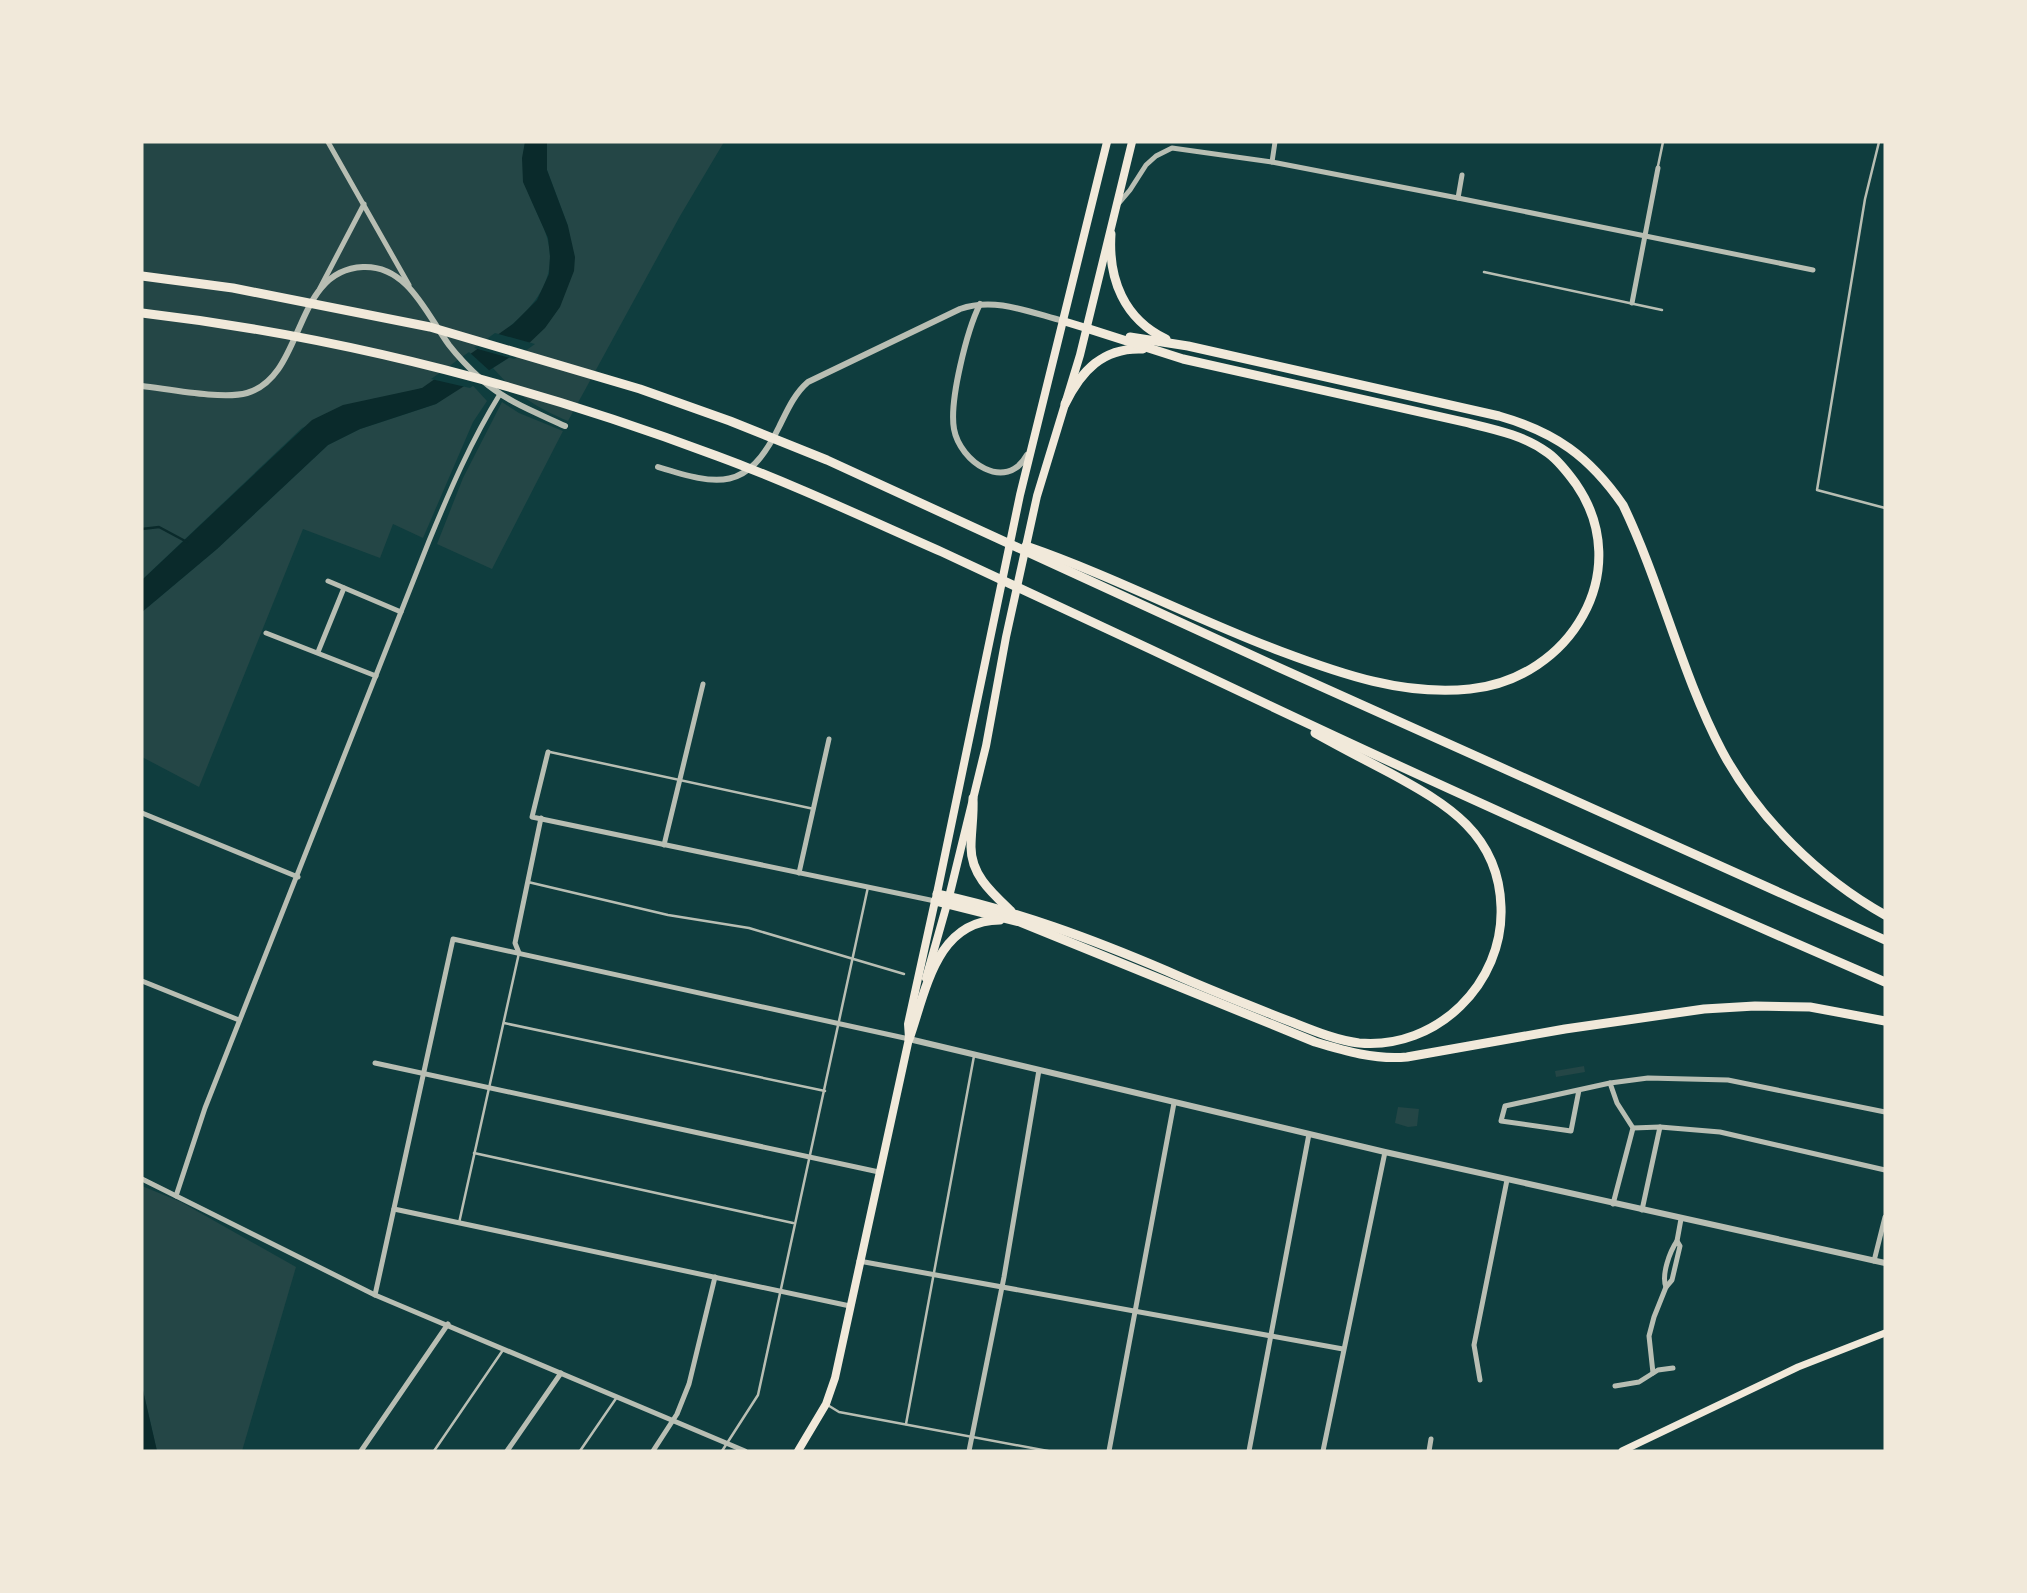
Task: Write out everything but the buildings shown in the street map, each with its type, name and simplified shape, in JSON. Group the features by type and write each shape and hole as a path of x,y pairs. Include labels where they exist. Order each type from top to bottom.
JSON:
{"highway":[{"path":"1111,234 1112,271 1116,287 1128,308 1145,326 1160,336 1188,346"},
{"path":"142,275 233,288 400,320 481,341 640,389 828,460 982,531 1061,563 1331,670 1367,681 1425,690 1472,689 1527,673 1543,663 1569,638 1587,606 1598,558 1595,524 1591,509 1571,477 1550,453 1502,431 1183,359 1087,328"},
{"path":"142,313 321,341 504,384 704,451 814,494 1395,764 1693,899 1885,982"},
{"path":"1087,328 1188,346 1499,416 1534,428 1574,450 1602,476 1623,505 1707,718 1732,766 1767,816 1799,850 1837,884 1885,915"},
{"path":"1065,404 1080,377 1099,359 1123,349 1154,351"},
{"path":"1061,563 1885,940"},
{"path":"936,898 1012,912 1057,927 1203,988 1340,1040 1362,1043 1395,1041 1414,1035 1442,1022 1468,999 1480,983 1497,946 1502,922 1501,896 1491,860 1476,835 1447,806 1298,724 1172,666 1085,618"},
{"path":"973,798 971,848 975,869 993,894 1012,912"},
{"path":"948,900 1020,922 1315,1042 1347,1052 1373,1056 1406,1057 1622,1020 1704,1009 1810,1007 1885,1021"},
{"path":"909,1039 940,954 950,939 978,923 991,920 1020,922"}],"main road":[{"path":"909,1039 908,1024 1033,437 1107,142"},
{"path":"798,1451 826,1405 835,1378 909,1039 973,798 1033,514 1087,328 1132,142"},
{"path":"1063,321 1087,328"},
{"path":"1625,1450 1798,1367 1885,1333"}],"street":[{"path":"328,142 412,290 456,354 500,394 527,410 565,426"},
{"path":"1166,142 1172,148"},
{"path":"1272,162 1275,142"},
{"path":"1119,203 1146,165 1172,148 1272,162 1813,270"},
{"path":"1632,303 1658,168"},
{"path":"1458,198 1462,175"},
{"path":"142,386 226,395 245,394 272,379 364,204"},
{"path":"318,291 333,278 363,267 396,276 412,290"},
{"path":"980,304 969,329 959,377 953,416 956,437 965,453 978,464 1004,473 1021,465 1033,437"},
{"path":"658,467 716,481 740,476 766,452 794,399 808,382 960,309 980,304 1004,305 1063,321"},
{"path":"176,1196 205,1108 401,612 460,466 480,425 500,394"},
{"path":"328,581 401,612"},
{"path":"318,652 344,588"},
{"path":"267,633 376,676"},
{"path":"664,845 703,684"},
{"path":"799,873 829,739"},
{"path":"548,752 532,817 868,887 936,898"},
{"path":"142,813 298,877"},
{"path":"519,953 515,943 541,818"},
{"path":"375,1295 453,939 839,1023 1385,1152 1885,1264"},
{"path":"142,981 239,1020"},
{"path":"374,1063 878,1172"},
{"path":"969,1451 1002,1287 1039,1070"},
{"path":"1579,1090 1571,1131 1501,1121 1505,1106 1610,1083 1648,1078 1728,1080 1885,1112"},
{"path":"1610,1083 1633,1128 1613,1204"},
{"path":"1109,1451 1174,1103"},
{"path":"1633,1128 1660,1127 1720,1132 1885,1170"},
{"path":"1642,1210 1660,1127"},
{"path":"1249,1451 1308,1134"},
{"path":"1323,1451 1385,1152"},
{"path":"142,1180 375,1295 746,1451"},
{"path":"1480,1380 1474,1345 1507,1180"},
{"path":"394,1209 850,1306"},
{"path":"1874,1261 1885,1217"},
{"path":"1653,1373 1649,1336 1666,1287 1664,1281 1681,1219"},
{"path":"859,1261 1343,1349"},
{"path":"653,1451 673,1420 695,1368 715,1277"},
{"path":"361,1451 448,1324"},
{"path":"1615,1386 1639,1382 1662,1368 1673,1368"},
{"path":"508,1451 561,1373"},
{"path":"1429,1451 1431,1439"}],"lane":[{"path":"1658,168 1663,142"},
{"path":"1879,142 1865,199 1817,490 1885,508"},
{"path":"1484,272 1662,310"},
{"path":"548,752 814,809"},
{"path":"528,882 668,915 749,928 904,974"},
{"path":"722,1451 758,1395 793,1223 825,1091 868,887"},
{"path":"459,1223 519,953"},
{"path":"504,1023 825,1091"},
{"path":"906,1424 974,1055"},
{"path":"474,1153 793,1223"},
{"path":"434,1451 504,1348"},
{"path":"580,1451 617,1396"},
{"path":"826,1405 839,1412 1048,1451"}],"shaded area":[{"path":"142,142 525,142 523,166 526,185 549,249 549,271 541,291 528,309 493,339 455,366 487,401 473,422 423,538 393,524 380,558 303,529 199,787 142,757 142,612 217,549 328,445 360,429 436,404 452,393 422,388 373,399 302,428 142,580"},
{"path":"525,142 547,142 547,170 568,226 575,257 574,271 560,307 545,328 524,348 436,404 360,429 328,445 217,549 142,612 142,580 312,420 343,405 422,388 513,324 537,300 549,274 550,256 548,238 523,182 522,158"},
{"path":"547,142 724,142 680,216 568,421 527,399 493,368 524,348 568,226 547,170"},
{"path":"502,402 519,413 563,431 492,569 437,544 463,478"},
{"path":"1584,1066 1585,1072 1556,1077 1555,1071"},
{"path":"1398,1107 1419,1109 1417,1126 1408,1127 1395,1123"},
{"path":"142,1186 181,1202 296,1267 242,1451 157,1451 142,1386"},
{"path":"142,1386 157,1451 142,1451"}],"pier":[{"path":"495,333 535,344 514,359 474,348"},
{"path":"469,352 492,373 470,388 431,379"}],"waterway":[{"path":"142,529 159,527 187,542"}]}
